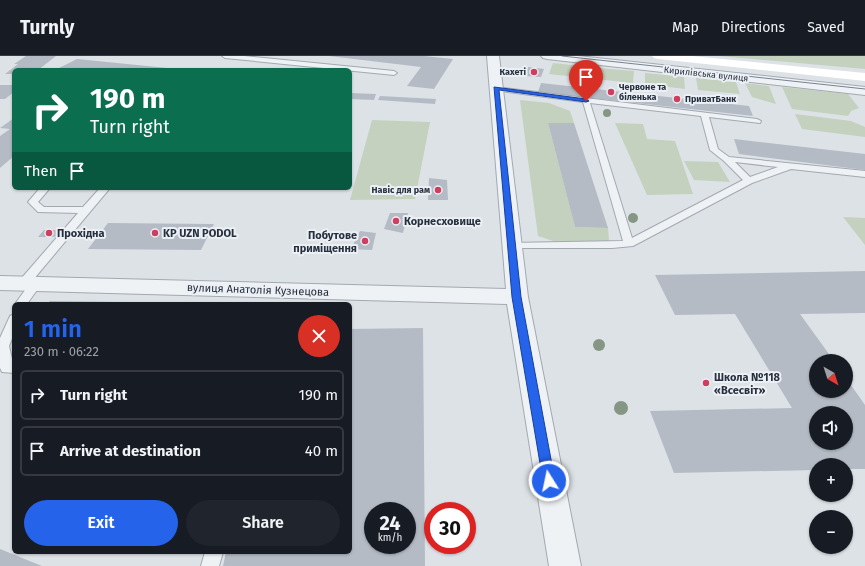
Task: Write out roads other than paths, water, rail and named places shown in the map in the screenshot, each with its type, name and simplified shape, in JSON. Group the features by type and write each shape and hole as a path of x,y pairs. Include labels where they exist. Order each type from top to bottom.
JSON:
{"main road":[{"name":"Кирилівська вулиця","path":"658,56 865,77"}],"street":[{"path":"493,56 517,297 565,566"},
{"name":"Кирилівська вулиця","path":"547,56 865,91"},
{"name":"вулиця Анатолія Кузнецова","path":"0,282 517,297"}],"lane":[{"path":"225,56 341,68"},
{"path":"271,68 285,56"},
{"path":"352,69 394,73"},
{"path":"496,88 586,101 757,121"},
{"path":"586,101 629,244"},
{"path":"704,114 714,150 727,158 749,181"},
{"path":"727,158 865,174"},
{"path":"511,245 629,244 749,181 792,165"},
{"path":"43,190 33,202 41,210 86,210"},
{"path":"22,302 30,283 103,190"},
{"path":"12,324 3,346 7,368 12,368"},
{"path":"210,566 213,554"}],"tram line":[{"path":"562,56 865,89"}],"place":[{"name":"Кахеті","path":"534,72"},
{"name":"Червоне та біленька","path":"611,92"},
{"name":"ПриватБанк","path":"677,99"},
{"name":"Навіс для рам","path":"438,190"},
{"name":"Корнесховище","path":"396,221"},
{"name":"Прохідна","path":"49,233"},
{"name":"KP UZN PODOL","path":"155,233"},
{"name":"Побутове приміщення","path":"365,241"},
{"name":"Школа №118 «Всесвіт»","path":"706,383"}]}
